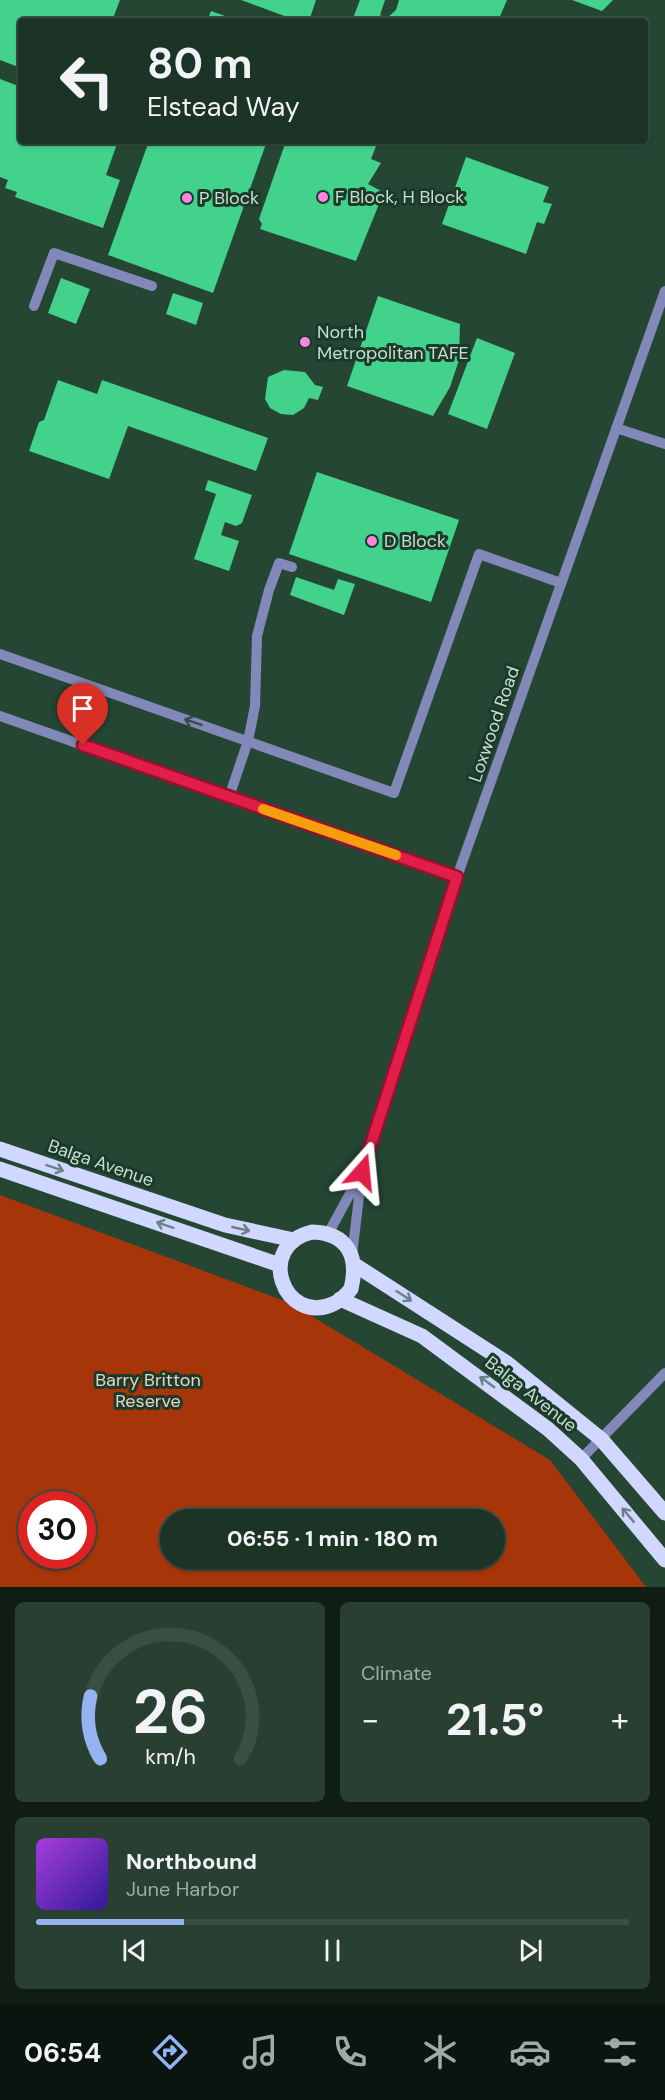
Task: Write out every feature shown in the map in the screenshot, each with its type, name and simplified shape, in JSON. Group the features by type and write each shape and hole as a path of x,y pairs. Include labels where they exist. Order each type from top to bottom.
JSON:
{"main road":[{"name":"Balga Avenue","path":"0,1149 225,1225 294,1240"},
{"path":"0,1169 280,1264"},
{"path":"312,1232 328,1234 340,1240 353,1260 351,1289 332,1304 312,1307 294,1299 282,1284 280,1264 287,1247 294,1240 312,1232"},
{"name":"Balga Avenue","path":"353,1260 507,1363 601,1439 665,1513"},
{"name":"Balga Avenue","path":"340,1299 422,1336 548,1429 581,1459 665,1560"}],"street":[{"path":"34,306 54,253 152,286"},
{"name":"Loxwood Road","path":"328,1234 362,1172 457,877 665,291"},
{"path":"616,428 665,444"},
{"path":"0,654 394,793 479,554 561,583"},
{"path":"229,797 248,741 255,706 257,636 266,602 279,563 292,567"},
{"path":"0,716 457,877"},
{"name":"Loxwood Road","path":"353,1260 362,1172"},
{"path":"581,1459 665,1373"}],"green space":[{"name":"Barry Britton Reserve","path":"0,1195 290,1303 550,1460 646,1587 0,1587"}],"building":[{"path":"0,0 120,0 113,18 18,18 18,67 0,60"},
{"path":"241,0 316,0 310,18 290,18"},
{"path":"360,0 385,0 380,15 384,18 353,18"},
{"path":"399,0 507,0 499,18 387,18 396,10"},
{"path":"572,0 613,0 602,11"},
{"path":"211,11 231,18 208,18"},
{"path":"0,79 18,86 18,144 117,144 106,175 120,180 103,228 15,197 17,192 5,188 8,180 0,177"},
{"name":"P Block","path":"148,144 266,144 213,293 108,255"},
{"name":"F Block, H Block","path":"285,144 377,144 371,159 381,163 368,184 381,191 379,204 356,261 260,229 262,224 259,219"},
{"path":"466,157 549,187 543,202 552,204 544,224 537,222 526,254 442,224"},
{"path":"61,278 90,289 76,324 48,313"},
{"path":"173,293 203,303 196,325 166,314"},
{"path":"378,296 460,324 459,360 450,387 433,416 347,386"},
{"path":"477,338 515,353 487,429 448,414"},
{"path":"284,370 305,372 315,385 323,387 318,400 309,398 304,408 293,415 281,414 270,408 265,399 268,377"},
{"path":"58,380 97,394 102,380 268,438 256,471 128,426 109,479 29,451 39,422 44,420"},
{"name":"D Block","path":"317,472 459,520 431,602 289,554"},
{"path":"208,480 252,495 242,523 236,526 225,522 221,535 239,541 229,571 194,559 216,494 205,490"},
{"path":"296,577 334,590 338,579 355,584 344,615 290,595"}],"slow traffic":[{"path":"263,809 396,855"}],"place":[{"name":"F Block, H Block","path":"323,197"},
{"name":"P Block","path":"187,198"},
{"name":"North Metropolitan TAFE","path":"305,342"},
{"name":"D Block","path":"372,541"}],"route":[{"path":"83,745 457,877 362,1172"}]}
